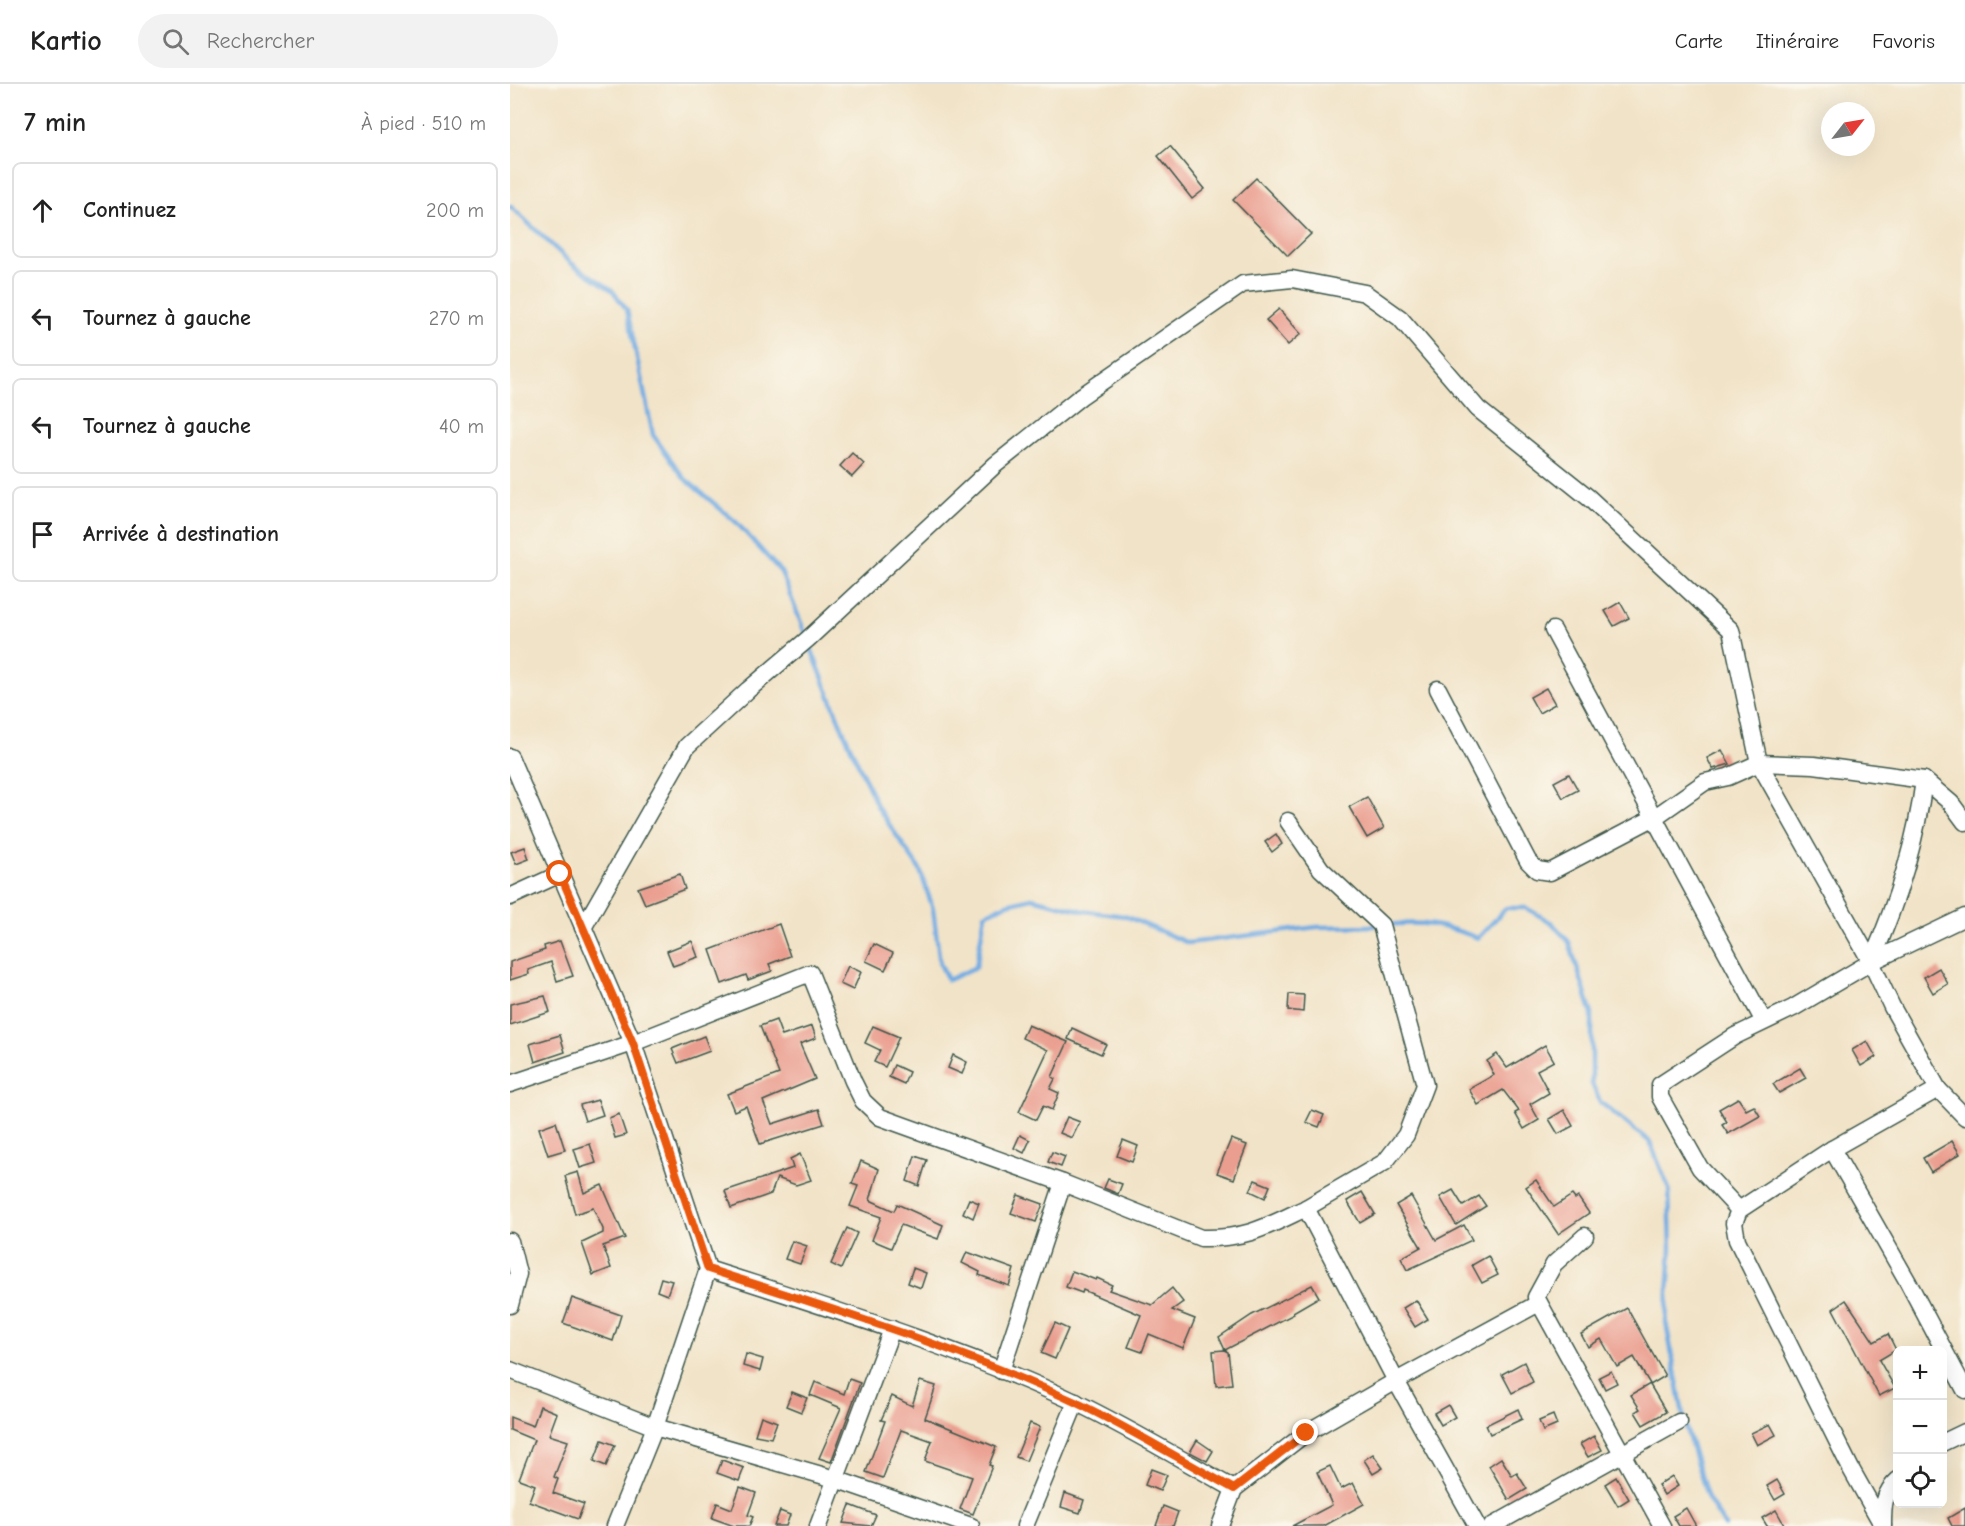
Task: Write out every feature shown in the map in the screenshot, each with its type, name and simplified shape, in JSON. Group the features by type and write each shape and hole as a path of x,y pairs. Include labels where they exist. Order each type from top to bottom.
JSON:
{"street":[{"path":"583,928 687,746 808,639 995,465 1080,398 1243,284 1292,279 1365,293 1400,318 1478,409 1589,498 1731,630 1760,763 1871,962 1892,1007 1938,1089 1965,1117"},
{"path":"1553,630 1763,1020"},
{"path":"1438,689 1528,861 1537,870 1550,872 1655,817 1705,782 1728,777 1760,763 1814,765 1924,780 1951,802 1965,822"},
{"path":"510,757 633,1043 708,1269 655,1427 615,1526"},
{"path":"1871,962 1902,882 1918,827 1924,780"},
{"path":"510,1084 633,1043 810,973 853,1081 863,1101 880,1117 1063,1183 1201,1238 1225,1239 1251,1234 1306,1208 1385,1162 1406,1135 1425,1085 1381,925 1321,869 1288,821"},
{"path":"510,897 560,874"},
{"path":"1739,1210 1700,1168 1660,1097 1660,1085 1763,1020 1792,1008 1871,962 1965,917"},
{"path":"1883,1526 1851,1469 1737,1240 1734,1223 1739,1210 1832,1149 1938,1089"},
{"path":"1832,1149 1908,1281 1965,1390"},
{"path":"1001,1371 1063,1183"},
{"path":"1306,1208 1396,1381 1477,1526"},
{"path":"1585,1236 1554,1264 1536,1298 1662,1526"},
{"path":"510,1241 518,1274 510,1305"},
{"path":"708,1269 892,1329 1076,1402 1234,1489"},
{"path":"1220,1526 1234,1489 1306,1433 1539,1303"},
{"path":"818,1526 892,1329"},
{"path":"510,1370 655,1427 835,1479 971,1526"},
{"path":"1025,1526 1076,1402"},
{"path":"1492,1526 1678,1422"},
{"path":"1947,1441 1965,1432"},
{"path":"1883,1526 1883,1502 1893,1484"}],"building":[{"path":"1170,146 1205,189 1192,199 1158,156"},
{"path":"1256,178 1311,234 1288,256 1233,200"},
{"path":"1279,309 1301,334 1288,345 1266,320"},
{"path":"852,453 864,464 852,477 840,466"},
{"path":"1620,602 1629,618 1614,626 1605,611"},
{"path":"1546,688 1555,704 1539,713 1530,697"},
{"path":"1722,750 1730,764 1713,769 1707,758"},
{"path":"1569,774 1578,790 1563,798 1554,782"},
{"path":"1367,797 1384,828 1367,838 1349,807"},
{"path":"1276,834 1282,844 1272,852 1265,842"},
{"path":"525,847 529,859 516,864 511,852"},
{"path":"680,874 685,889 645,904 638,888"},
{"path":"779,924 790,956 769,964 772,971 748,980 746,975 722,984 710,950"},
{"path":"560,941 573,976 557,981 551,962 528,970 529,974 510,980 510,962 545,950 544,946"},
{"path":"692,941 698,957 673,966 667,951"},
{"path":"874,944 893,953 885,970 866,961"},
{"path":"848,966 861,972 853,990 840,984"},
{"path":"1939,968 1948,984 1933,993 1924,977"},
{"path":"1289,994 1304,995 1303,1012 1288,1010"},
{"path":"545,996 550,1012 510,1025 510,1004"},
{"path":"776,1020 782,1036 812,1026 816,1038 800,1044 815,1079 763,1101 772,1124 819,1109 824,1124 760,1144 746,1106 734,1111 727,1094 779,1074 760,1026"},
{"path":"1028,1025 1068,1042 1052,1077 1055,1079 1050,1089 1059,1093 1052,1110 1043,1106 1036,1120 1019,1112 1048,1050 1022,1038"},
{"path":"873,1026 899,1037 885,1067 874,1062 880,1050 865,1043"},
{"path":"1072,1028 1106,1044 1101,1054 1068,1039"},
{"path":"560,1035 565,1052 535,1062 530,1044"},
{"path":"704,1036 710,1051 678,1063 672,1049"},
{"path":"1867,1041 1876,1057 1861,1066 1852,1050"},
{"path":"1545,1045 1554,1061 1537,1070 1549,1093 1530,1104 1539,1120 1524,1129 1515,1113 1519,1111 1503,1090 1478,1105 1469,1089 1494,1075 1487,1061 1497,1054 1507,1068"},
{"path":"953,1055 967,1062 962,1074 948,1068"},
{"path":"894,1065 909,1072 904,1084 889,1077"},
{"path":"1800,1068 1806,1078 1779,1093 1773,1084"},
{"path":"1738,1098 1746,1110 1754,1106 1760,1116 1728,1134 1722,1125 1727,1122 1719,1109"},
{"path":"598,1100 603,1115 585,1121 580,1105"},
{"path":"1312,1110 1324,1115 1319,1127 1306,1122"},
{"path":"1564,1110 1573,1126 1558,1134 1549,1119"},
{"path":"619,1114 626,1135 615,1138 609,1118"},
{"path":"1067,1117 1080,1122 1072,1138 1060,1133"},
{"path":"556,1122 565,1150 548,1155 539,1128"},
{"path":"1020,1135 1030,1140 1024,1153 1014,1148"},
{"path":"1231,1139 1247,1145 1234,1179 1217,1173"},
{"path":"1123,1140 1138,1146 1132,1162 1117,1156"},
{"path":"1952,1141 1960,1154 1931,1172 1923,1158"},
{"path":"590,1144 596,1163 580,1168 574,1149"},
{"path":"1052,1152 1065,1157 1061,1167 1048,1162"},
{"path":"800,1154 811,1180 796,1185 777,1178 771,1194 731,1208 725,1191 793,1168 790,1159"},
{"path":"915,1156 927,1160 919,1186 907,1181"},
{"path":"861,1161 879,1169 870,1200 894,1211 897,1204 943,1225 938,1239 901,1225 891,1248 872,1240 881,1217 850,1206 858,1186 852,1184"},
{"path":"578,1172 584,1193 602,1185 625,1238 603,1246 611,1268 593,1275 582,1243 603,1233 603,1229 593,1208 575,1214 565,1176"},
{"path":"1108,1179 1122,1184 1118,1194 1104,1188"},
{"path":"1255,1180 1270,1186 1265,1198 1250,1191"},
{"path":"1536,1180 1554,1207 1572,1195 1575,1199 1578,1197 1589,1213 1558,1234 1526,1187"},
{"path":"1453,1190 1463,1206 1479,1196 1486,1206 1456,1225 1440,1197"},
{"path":"1362,1192 1375,1214 1360,1223 1347,1201"},
{"path":"1018,1195 1043,1204 1036,1222 1011,1213"},
{"path":"1411,1196 1436,1240 1464,1225 1472,1240 1407,1270 1401,1258 1421,1247 1396,1205"},
{"path":"969,1199 979,1203 973,1218 963,1213"},
{"path":"847,1228 857,1233 841,1269 831,1264"},
{"path":"792,1241 807,1246 800,1264 785,1259"},
{"path":"967,1252 1014,1269 1009,1286 979,1275 980,1272 962,1263"},
{"path":"1488,1256 1498,1275 1482,1283 1472,1265"},
{"path":"913,1268 926,1273 921,1288 908,1283"},
{"path":"1072,1271 1096,1280 1097,1278 1112,1285 1109,1290 1152,1305 1172,1288 1183,1302 1172,1310 1195,1319 1183,1348 1149,1334 1142,1352 1128,1347 1141,1315 1083,1290 1082,1293 1066,1287"},
{"path":"661,1278 672,1281 667,1295 657,1291"},
{"path":"1312,1285 1319,1297 1293,1312 1294,1314 1225,1350 1219,1337 1252,1315"},
{"path":"572,1298 621,1315 613,1341 563,1323"},
{"path":"1416,1300 1428,1319 1415,1327 1403,1308"},
{"path":"1846,1300 1874,1342 1888,1334 1894,1346 1893,1352 1879,1360 1893,1384 1893,1389 1879,1396 1833,1309"},
{"path":"1627,1308 1665,1376 1650,1385 1666,1412 1643,1425 1635,1412 1640,1409 1631,1395 1650,1384 1634,1357 1617,1367 1601,1339 1588,1347 1581,1334"},
{"path":"1055,1323 1068,1329 1055,1359 1041,1353"},
{"path":"1213,1351 1228,1352 1232,1384 1216,1386"},
{"path":"746,1354 763,1359 760,1371 743,1366"},
{"path":"1524,1362 1533,1382 1512,1393 1502,1374"},
{"path":"1611,1371 1617,1383 1605,1389 1599,1377"},
{"path":"849,1379 860,1383 831,1462 819,1458 841,1408 810,1395 815,1382 844,1394"},
{"path":"920,1381 936,1386 925,1418 996,1447 989,1465 992,1466 973,1514 960,1509 972,1477 925,1461 932,1441 901,1430 883,1478 866,1472 885,1421 881,1420 892,1396 912,1406"},
{"path":"792,1392 807,1398 801,1412 786,1406"},
{"path":"1448,1405 1455,1417 1441,1425 1434,1413"},
{"path":"540,1406 557,1413 549,1435 568,1441 554,1477 558,1479 553,1493 584,1504 578,1519 529,1501 535,1485 519,1479 534,1440 510,1430 510,1417 533,1426"},
{"path":"1518,1409 1522,1419 1490,1434 1486,1425"},
{"path":"1553,1415 1557,1425 1543,1431 1539,1421"},
{"path":"761,1416 777,1422 771,1438 755,1435"},
{"path":"1030,1423 1040,1427 1026,1461 1016,1457"},
{"path":"1770,1424 1776,1435 1757,1445 1751,1433"},
{"path":"1594,1436 1602,1450 1588,1457 1580,1444"},
{"path":"602,1440 615,1445 606,1466 594,1461"},
{"path":"1197,1440 1213,1451 1207,1461 1190,1452"},
{"path":"1373,1454 1383,1468 1373,1474 1364,1460"},
{"path":"1501,1458 1512,1476 1517,1473 1527,1489 1509,1500 1489,1466"},
{"path":"722,1460 744,1468 739,1481 717,1473"},
{"path":"1330,1466 1341,1489 1353,1483 1364,1504 1324,1526 1292,1526 1332,1505 1317,1472"},
{"path":"1151,1469 1167,1475 1160,1491 1145,1485"},
{"path":"1672,1476 1678,1486 1664,1495 1658,1485"},
{"path":"1616,1477 1629,1499 1618,1506 1605,1484"},
{"path":"1777,1480 1785,1494 1775,1500 1767,1486"},
{"path":"740,1487 756,1493 748,1515 753,1517 749,1526 734,1526 712,1518 717,1503 732,1509"},
{"path":"1065,1493 1084,1500 1080,1513 1061,1507"},
{"path":"850,1505 876,1515 871,1526 843,1523"},
{"path":"1163,1506 1178,1512 1173,1526 1156,1526"},
{"path":"1686,1508 1696,1526 1679,1526 1673,1516"},
{"path":"1965,1508 1965,1526 1952,1526 1948,1518"},
{"path":"1776,1510 1785,1526 1767,1526 1762,1518"},
{"path":"780,1511 790,1515 786,1526 774,1526"}],"waterway":[{"path":"510,206 571,263 612,290 627,310 653,435 684,478 736,522 781,572 843,730 878,808 920,870 933,909 940,964 948,980 976,967 985,914 1007,904 1032,898 1084,911 1125,916 1188,943 1317,927 1375,926"},
{"path":"1383,925 1410,923 1432,925 1478,938 1506,908 1526,908 1552,923 1569,942 1592,1014 1592,1084 1600,1102 1650,1142 1669,1189 1671,1249 1666,1322 1685,1425 1708,1499 1725,1526"}],"route":[{"path":"560,874 633,1043 708,1269 892,1329 1076,1402 1234,1489 1306,1433"}]}
